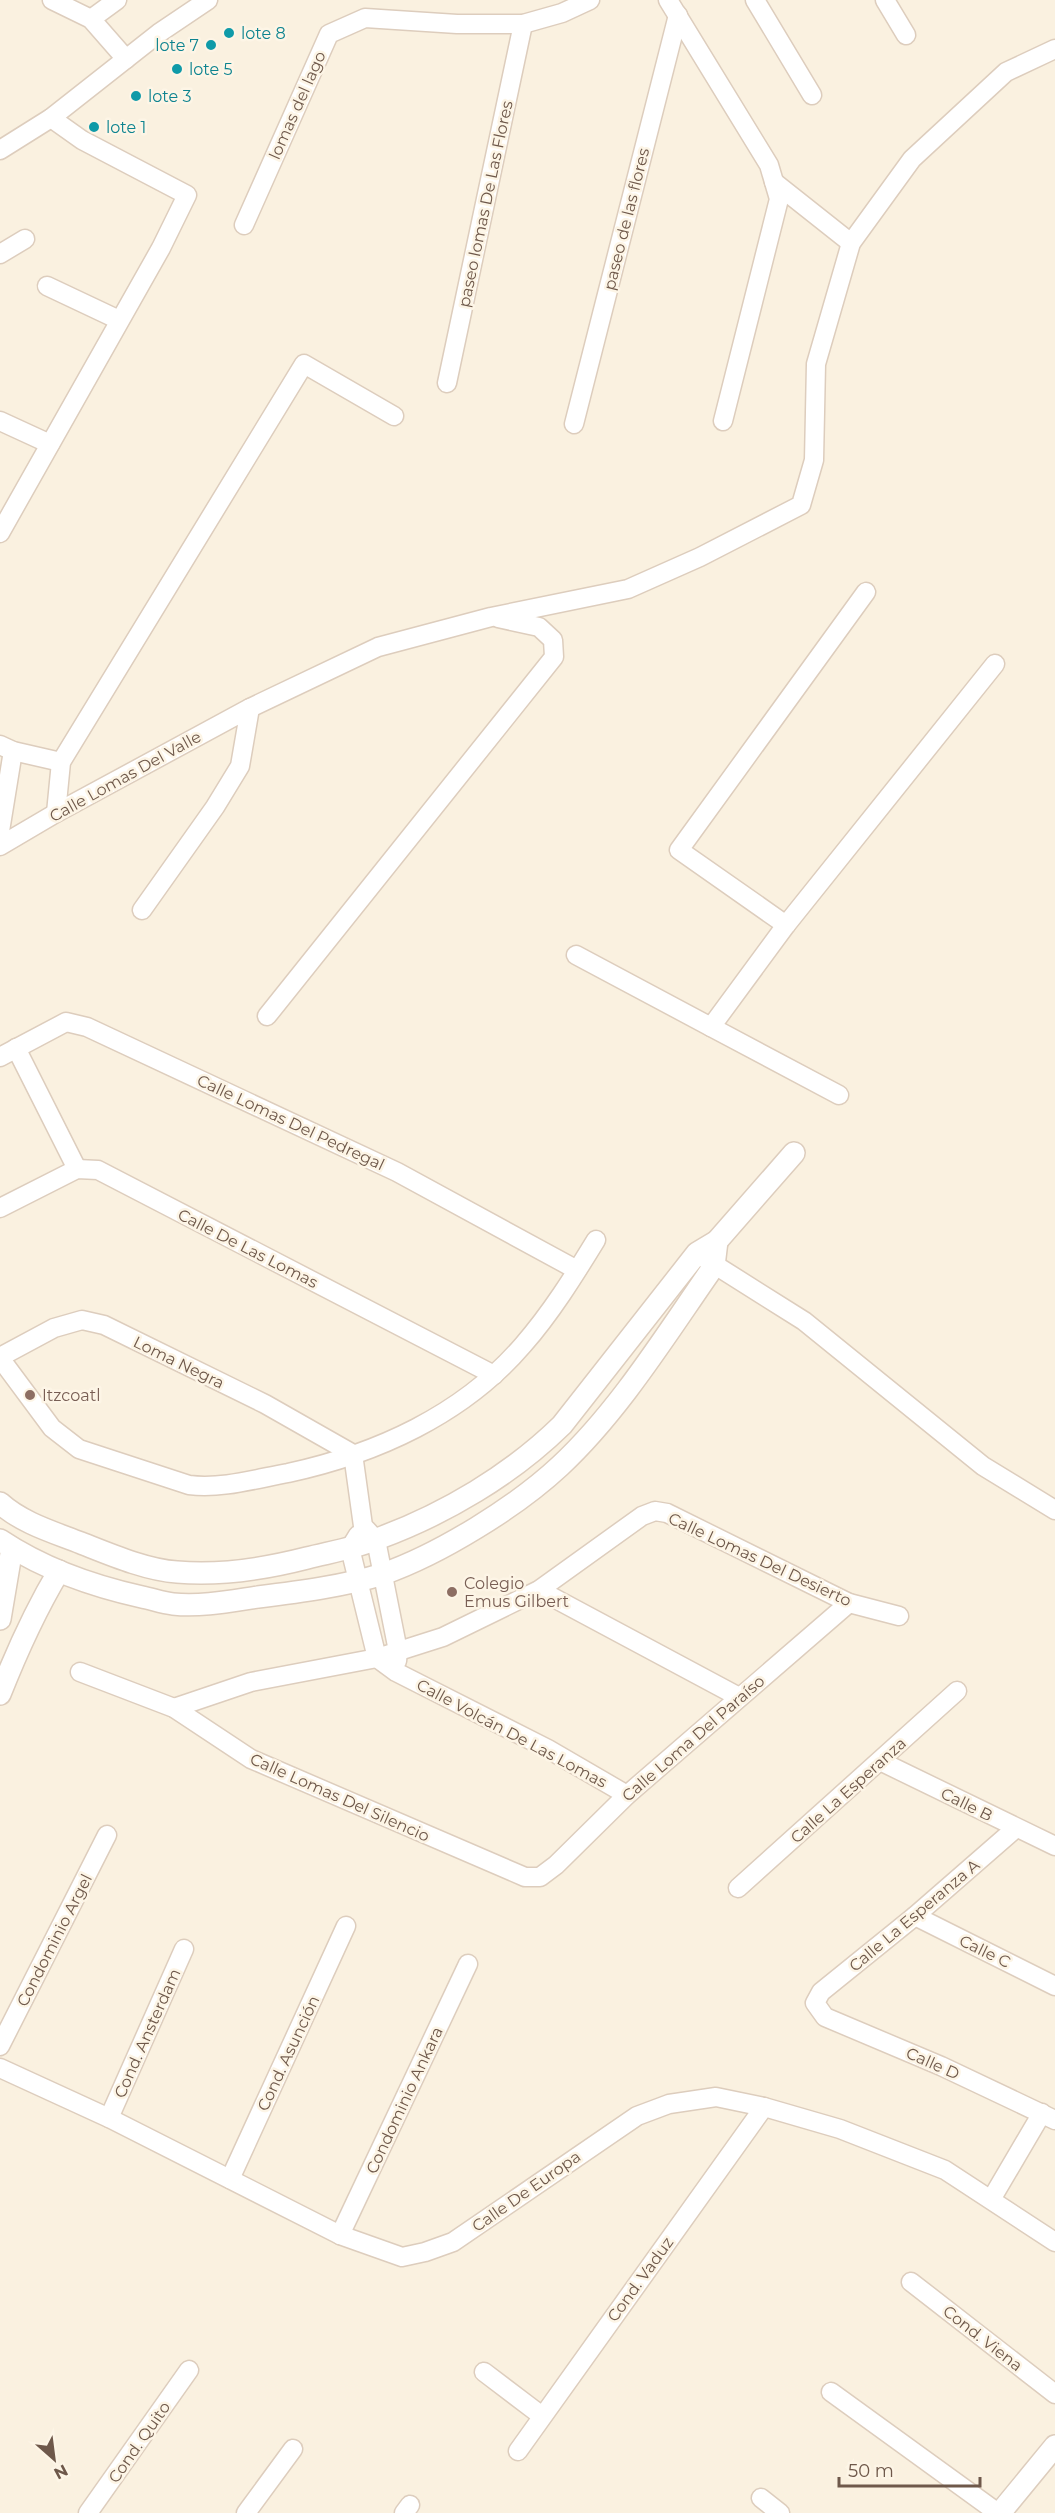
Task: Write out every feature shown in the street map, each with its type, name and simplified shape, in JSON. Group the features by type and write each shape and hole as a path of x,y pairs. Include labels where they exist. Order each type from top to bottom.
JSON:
{"street":[{"path":"52,0 91,19 126,59"},
{"path":"91,19 117,0"},
{"path":"0,150 51,118 126,59 208,0"},
{"name":"lomas del lago","path":"244,225 329,34 365,18 457,24 523,24 557,6 590,0"},
{"path":"755,0 812,95"},
{"path":"885,0 906,34"},
{"path":"673,7 769,165 779,199 723,421"},
{"name":"paseo de las flores","path":"574,424 673,7"},
{"name":"paseo lomas De Las Flores","path":"447,383 523,24"},
{"name":"Calle Lomas Del Valle","path":"0,846 56,813 250,708 378,646 491,617 628,589 700,557 801,506 814,460 816,364 851,243 912,159 1006,72 1055,49"},
{"path":"0,533 161,248 187,195 82,140 51,118"},
{"path":"774,182 851,243"},
{"path":"0,254 25,239"},
{"path":"47,286 119,320"},
{"path":"56,813 61,762 304,364 394,416"},
{"path":"0,421 50,444"},
{"path":"786,925 678,850 866,592"},
{"path":"267,1016 554,657 554,640 539,627 491,617"},
{"path":"711,1027 786,925 995,664"},
{"path":"142,910 215,807 240,766 250,708"},
{"path":"0,831 6,748 61,762"},
{"path":"576,955 839,1095"},
{"name":"Calle Lomas Del Pedregal","path":"8,1052 66,1022 87,1027 397,1172 577,1270"},
{"path":"0,1208 78,1169 8,1052"},
{"path":"0,1503 9,1512 35,1525 112,1555 174,1572 218,1574 275,1566 350,1548 370,1533 422,1519 498,1478 538,1449 562,1425 697,1253 717,1241 794,1153"},
{"name":"Calle De Las Lomas","path":"78,1169 98,1170 494,1376"},
{"path":"0,1357 52,1428 79,1449 189,1485 206,1487 247,1481 305,1469 353,1454 389,1442 426,1425 494,1376 524,1345 596,1240"},
{"path":"0,1619 6,1544 59,1571 122,1592 173,1604 216,1603 276,1595 356,1580 382,1574 421,1557 474,1528 530,1491 560,1466 613,1407 714,1266 717,1241"},
{"path":"697,1253 714,1266 804,1321 983,1466 1055,1510"},
{"name":"Loma Negra","path":"0,1357 54,1328 82,1320 104,1324 265,1404 353,1454"},
{"path":"353,1454 398,1651 396,1672"},
{"name":"Calle Lomas Del Desierto","path":"539,1590 642,1516 655,1511 667,1513 849,1603 899,1616"},
{"path":"350,1548 356,1580 377,1658"},
{"path":"0,1694 20,1644 59,1571"},
{"path":"174,1708 250,1682 377,1658 443,1637 539,1590 739,1696"},
{"name":"Calle Loma Del Paraíso","path":"540,1876 556,1865 627,1795 739,1696 849,1603"},
{"name":"Calle Volcán De Las Lomas","path":"377,1658 396,1672 548,1749 627,1795"},
{"name":"Calle Lomas Del Silencio","path":"80,1672 174,1708 251,1759 525,1877 540,1876"},
{"name":"Calle La Esperanza","path":"738,1888 957,1691"},
{"name":"Calle B","path":"880,1761 1055,1846"},
{"name":"Calle La Esperanza A","path":"815,2003 821,1992 915,1916 1016,1828"},
{"name":"Condominio Argel","path":"0,2046 107,1835"},
{"name":"Calle C","path":"915,1916 1055,1986"},
{"name":"Cond. Asunción","path":"230,2179 346,1926"},
{"name":"Cond. Ansterdam","path":"109,2118 184,1949"},
{"name":"Condominio Ankara","path":"340,2235 468,1964"},
{"name":"Calle D","path":"815,2003 825,2017 941,2066 1049,2116"},
{"name":"Calle De Europa","path":"0,2068 109,2118 340,2235 402,2257 453,2242 637,2116 669,2104 716,2097 764,2107 840,2129 945,2170 1055,2242"},
{"name":"Cond. Vaduz","path":"518,2451 764,2107"},
{"path":"992,2199 1049,2116"},
{"name":"Cond. Viena","path":"911,2282 1055,2394"},
{"name":"Cond. Quito","path":"88,2513 189,2370"},
{"path":"484,2372 542,2416"},
{"path":"831,2392 999,2513 1055,2446"},
{"path":"246,2513 293,2449"},
{"path":"761,2498 780,2513"}],"place":[{"name":"lote 8","path":"229,33"},
{"name":"lote 7","path":"211,45"},
{"name":"lote 5","path":"177,69"},
{"name":"lote 3","path":"136,96"},
{"name":"lote 1","path":"94,127"},
{"name":"Itzcoatl","path":"30,1395"},
{"name":"Colegio Emus Gilbert","path":"452,1592"}]}
